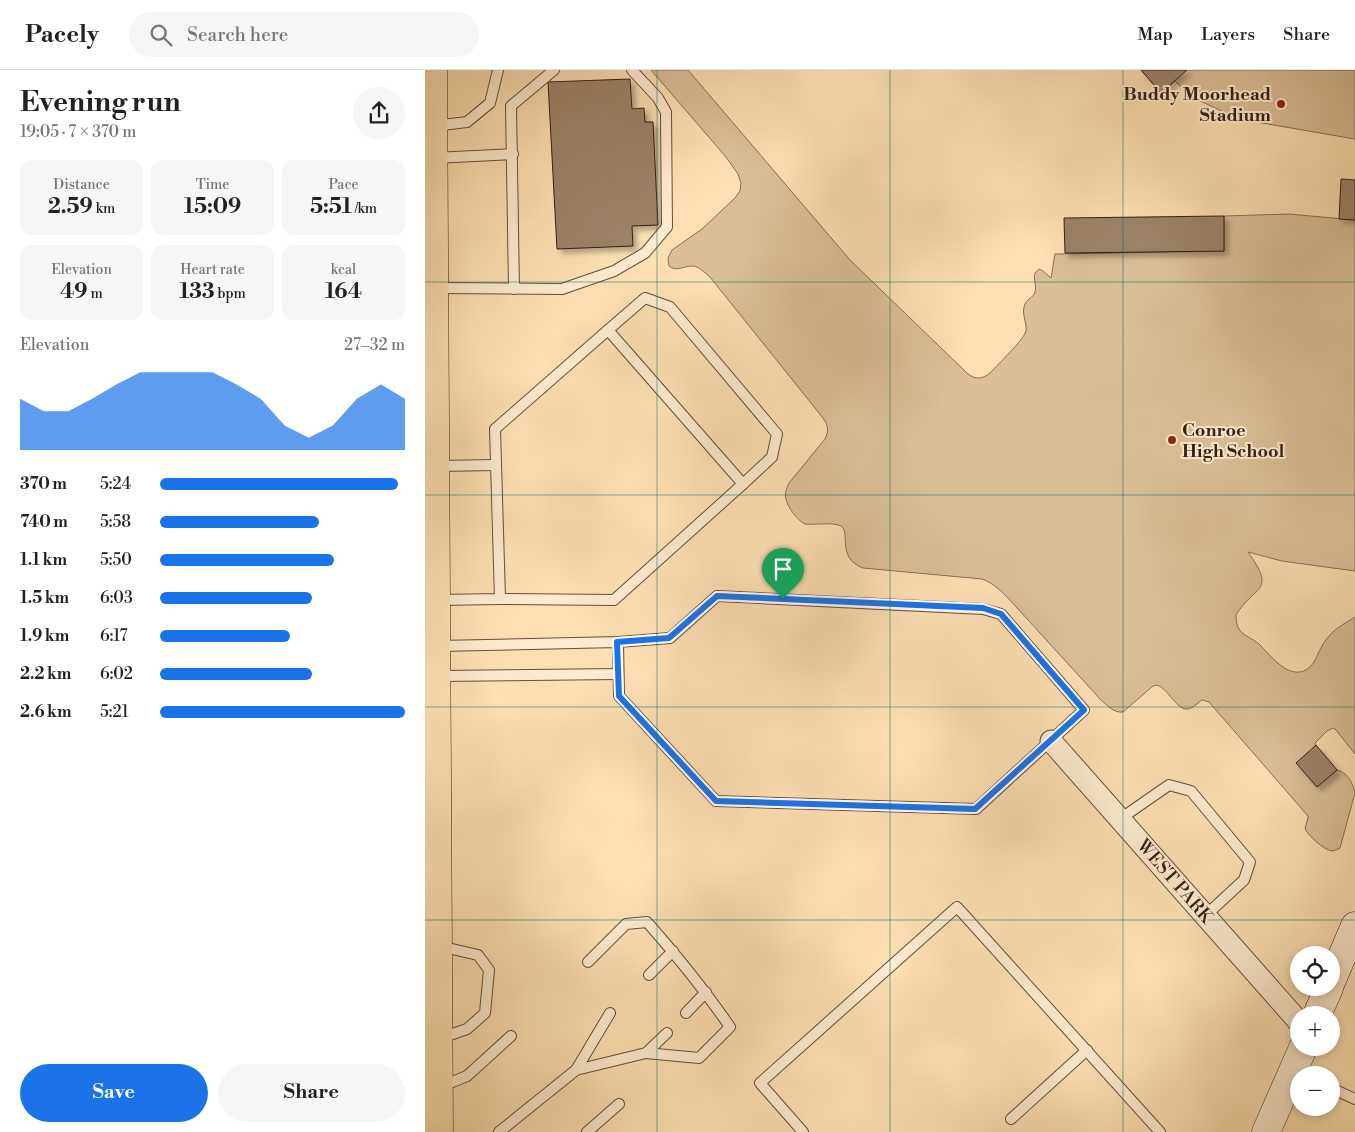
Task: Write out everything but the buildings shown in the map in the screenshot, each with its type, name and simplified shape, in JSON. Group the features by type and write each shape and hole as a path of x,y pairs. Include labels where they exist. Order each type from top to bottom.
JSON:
{"main road":[{"path":"433,70 431,139 434,288 430,460 436,600 433,654 439,1132"},
{"path":"1340,961 1355,926"},
{"path":"1267,1132 1299,1065"}],"street":[{"name":"WEST PARK","path":"1051,741 1290,1012"}],"lane":[{"path":"431,139 467,122 490,103 498,70"},
{"path":"514,289 511,106 554,70"},
{"path":"434,288 562,289 614,271 645,253 667,227 666,112 658,98 632,70"},
{"path":"431,139 513,154"},
{"path":"436,600 614,600 772,458 777,434 670,306 645,298 495,429 500,599"},
{"path":"608,330 743,484"},
{"path":"430,460 496,465"},
{"path":"433,654 669,638 717,596 983,608 1001,614 1084,710 975,809 716,801 619,696 617,642"},
{"path":"433,654 618,674"},
{"path":"1120,819 1169,785 1191,790 1250,862 1243,880 1205,916"},
{"path":"803,1132 760,1083 957,908 1160,1132"},
{"path":"575,1070 646,1053 699,1058 730,1027 706,992 647,922 626,924 589,962"},
{"path":"438,946 478,955 489,970 485,1013 467,1029 439,1039"},
{"path":"649,974 673,951"},
{"path":"686,1013 706,992"},
{"path":"499,1132 575,1070 610,1013"},
{"path":"646,1053 667,1033"},
{"path":"439,1087 467,1076 511,1036"},
{"path":"1011,1119 1087,1050"},
{"path":"1340,1092 1355,1098"},
{"path":"587,1132 619,1104"}],"shaded area":[{"path":"651,70 688,70 850,260 968,374 977,378 985,377 990,373 1024,335 1026,328 1024,307 1035,292 1035,273 1039,269 1051,278 1055,254 1224,251 1224,216 1289,214 1355,220 1355,571 1282,561 1248,552 1257,565 1262,582 1260,587 1236,615 1238,627 1244,634 1261,646 1281,666 1293,672 1306,670 1314,662 1325,641 1333,632 1355,617 1355,754 1333,728 1327,731 1315,743 1317,787 1337,770 1349,778 1355,793 1340,848 1333,851 1329,850 1312,838 1305,828 1308,816 1209,702 1202,700 1192,708 1184,709 1165,690 1157,685 1153,686 1123,712 1114,710 1101,700 1008,598 990,583 982,579 863,568 855,564 850,558 847,552 844,529 841,526 805,524 796,517 785,495 789,483 825,439 827,426 823,418 710,277 695,266 677,269 669,266 668,258 672,250 702,229 735,198 740,191 741,183 738,174 726,157"},
{"name":"Buddy Moorhead Stadium","path":"1141,70 1355,70 1355,139 1234,117 1194,98 1175,81 1161,93"}],"place":[{"name":"Buddy Moorhead Stadium","path":"1281,104"},
{"name":"Conroe High School","path":"1172,440"}],"route":[{"path":"717,596 783,599 983,608 1001,614 1084,710 975,809 716,801 619,696 617,642 669,638 717,596"}]}
